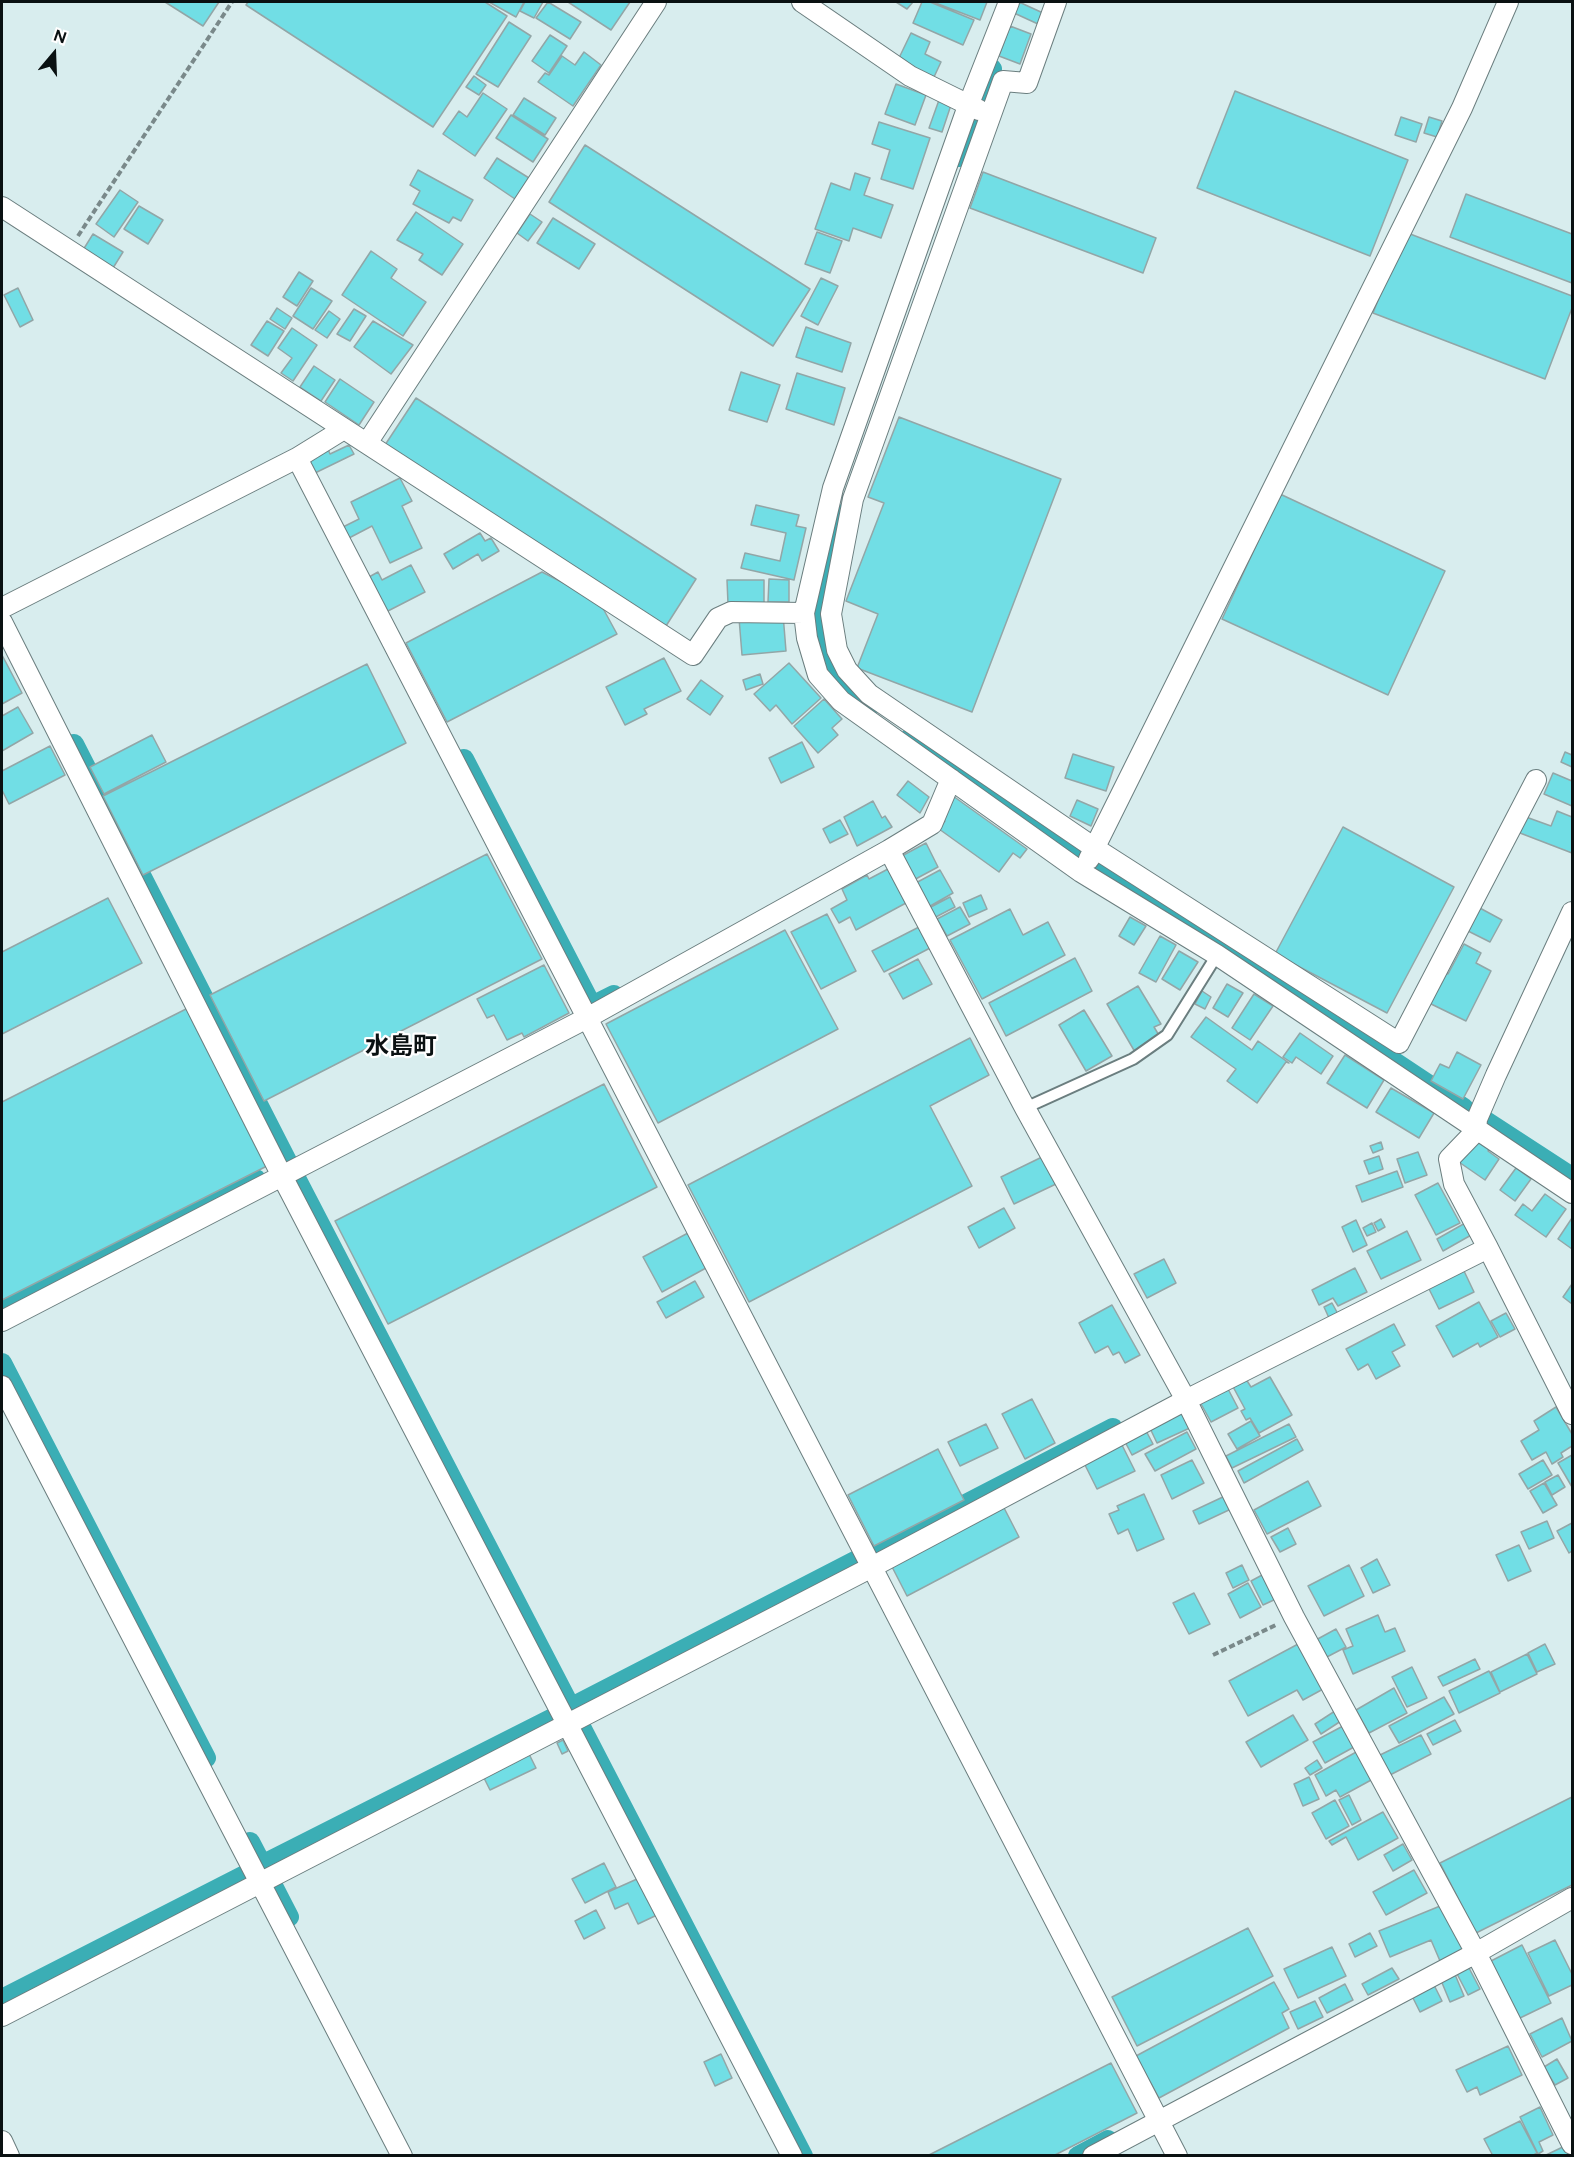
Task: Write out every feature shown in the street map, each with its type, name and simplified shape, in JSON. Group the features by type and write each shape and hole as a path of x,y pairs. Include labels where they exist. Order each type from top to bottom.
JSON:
{"street":[{"path":"366,443 656,2"},
{"path":"802,2 910,76 979,110"},
{"path":"828,653 831,614 853,499 979,110 1009,2"},
{"path":"1056,2 1027,83 1003,81 979,110 833,488 804,613 807,639 818,675 841,701 1081,872 1217,955 1476,1131 1572,1193"},
{"path":"1081,872 1096,849 1462,108 1508,2"},
{"path":"2,207 68,252 693,655 718,618 731,612 804,613"},
{"path":"2,608 297,458 344,429"},
{"path":"297,458 1176,2156"},
{"path":"2,622 282,1176 792,2156"},
{"path":"807,639 828,653 869,694 1096,849 1399,1043 1536,780"},
{"path":"2,1321 587,1018 889,850 932,824 951,779"},
{"path":"889,850 1025,1108 1186,1400 1294,1617 1476,1953 1572,2144"},
{"path":"1572,912 1496,1075 1477,1119 1476,1131 1449,1159 1454,1185 1572,1414"},
{"path":"2,2016 872,1567 1186,1400 1488,1248"},
{"path":"2,1386 402,2156"},
{"path":"1093,2156 1476,1953 1572,1898"},
{"path":"2,2141 9,2156"}],"lane":[{"path":"1025,1108 1133,1059 1167,1035 1217,955"}],"path":[{"path":"68,252 232,2"},
{"path":"1213,1655 1294,1617"}],"building":[{"path":"165,2 219,2 203,26"},
{"path":"248,2 485,2 507,16 433,127 246,5"},
{"path":"489,2 524,2 516,17"},
{"path":"525,2 543,2 534,18 520,11"},
{"path":"548,2 581,22 570,39 536,18"},
{"path":"568,2 630,2 611,30"},
{"path":"896,2 913,2 907,9"},
{"path":"922,2 930,2 974,20 963,45 913,23"},
{"path":"933,2 987,2 980,20"},
{"path":"1019,2 1043,13 1038,24 1014,13"},
{"path":"509,22 531,36 498,87 476,74"},
{"path":"1010,26 1031,34 1020,64 999,56"},
{"path":"911,33 930,42 925,54 941,62 934,77 898,60"},
{"path":"550,35 567,46 549,73 532,61"},
{"path":"584,52 601,65 573,106 538,82 545,73 549,75 562,56 575,65"},
{"path":"474,76 486,85 479,95 466,87"},
{"path":"896,84 926,95 915,125 885,114"},
{"path":"1235,91 1408,160 1370,256 1197,188"},
{"path":"483,93 507,109 475,156 443,134 459,111 467,117"},
{"path":"524,98 556,118 545,135 513,115"},
{"path":"939,100 951,105 942,132 929,128"},
{"path":"511,115 548,139 533,162 496,138"},
{"path":"1401,117 1422,124 1416,142 1395,135"},
{"path":"1429,117 1442,121 1437,137 1424,133"},
{"path":"879,122 930,138 913,189 881,179 890,150 872,144"},
{"path":"585,145 810,289 773,346 549,202"},
{"path":"497,158 529,178 515,199 484,178"},
{"path":"418,170 473,200 461,221 453,217 449,223 413,204 420,191 410,185"},
{"path":"983,172 1156,238 1143,273 970,208"},
{"path":"855,173 870,178 864,195 893,205 881,238 853,228 849,241 815,229 831,183 850,190"},
{"path":"120,190 138,202 114,237 96,224"},
{"path":"1466,194 1572,234 1572,283 1450,237"},
{"path":"139,206 163,220 148,244 124,229"},
{"path":"416,212 463,244 442,275 419,260 423,254 397,240"},
{"path":"530,214 542,222 528,241 517,233"},
{"path":"553,218 595,244 579,269 537,243"},
{"path":"817,232 842,241 830,273 805,264"},
{"path":"1405,232 1572,296 1572,308 1545,379 1373,313"},
{"path":"93,234 123,252 113,268 83,250"},
{"path":"371,251 397,269 391,278 426,302 403,336 342,295"},
{"path":"299,272 313,281 297,306 283,297"},
{"path":"821,278 838,286 818,325 801,316"},
{"path":"18,288 33,320 20,327 4,295"},
{"path":"311,288 332,301 313,329 293,316"},
{"path":"277,308 292,318 285,329 270,319"},
{"path":"354,309 366,316 350,341 337,334"},
{"path":"329,311 340,319 327,338 315,330"},
{"path":"267,321 284,331 268,356 251,345"},
{"path":"373,321 413,345 391,374 354,347"},
{"path":"806,327 851,343 842,372 796,357"},
{"path":"292,328 317,345 293,381 281,373 292,358 278,348"},
{"path":"314,366 335,380 321,401 300,387"},
{"path":"741,372 780,385 767,422 729,410"},
{"path":"797,373 845,388 834,425 786,409"},
{"path":"340,379 374,402 359,425 325,402"},
{"path":"416,398 696,579 666,626 385,445"},
{"path":"899,417 1061,479 972,712 857,668 878,614 846,601 884,503 868,497"},
{"path":"349,445 354,454 315,473 307,459 328,449 330,454"},
{"path":"400,478 412,501 402,506 422,548 390,563 372,526 349,538 343,527 359,519 351,502"},
{"path":"1280,494 1445,571 1388,695 1222,619"},
{"path":"756,505 799,515 796,526 806,528 794,580 741,568 745,553 780,561 786,533 751,525"},
{"path":"480,533 485,541 491,538 499,551 482,561 478,554 453,569 444,554"},
{"path":"411,565 425,592 384,613 369,577 378,572 382,580"},
{"path":"542,572 599,601 617,634 447,722 406,643"},
{"path":"769,579 789,580 789,602 768,602"},
{"path":"727,580 764,580 764,604 728,604"},
{"path":"783,614 786,651 742,655 739,618"},
{"path":"2,655 22,693 2,704"},
{"path":"664,658 681,691 644,709 647,714 625,725 606,687"},
{"path":"789,663 821,698 792,724 776,705 770,711 754,694"},
{"path":"367,664 406,743 143,875 103,796"},
{"path":"760,674 763,684 746,690 743,680"},
{"path":"701,680 723,696 710,715 687,699"},
{"path":"824,699 842,719 832,728 838,735 818,753 794,726"},
{"path":"18,707 33,733 2,751 2,716"},
{"path":"152,735 166,762 104,794 90,767"},
{"path":"802,742 814,767 781,783 769,758"},
{"path":"50,746 65,775 9,804 2,790 2,771"},
{"path":"1565,752 1572,755 1572,767 1561,762"},
{"path":"1073,754 1114,767 1106,791 1065,778"},
{"path":"1553,773 1572,781 1572,806 1544,794"},
{"path":"908,781 929,797 920,813 897,795"},
{"path":"953,796 1027,849 1020,858 1013,853 999,872 939,829 945,821 939,817"},
{"path":"1077,800 1098,809 1091,826 1070,816"},
{"path":"873,801 882,818 885,816 892,827 857,846 844,817"},
{"path":"1557,811 1572,817 1572,853 1520,833 1526,817 1551,826"},
{"path":"840,820 848,834 830,843 823,829"},
{"path":"1343,827 1454,887 1387,1013 1275,954"},
{"path":"926,843 938,867 910,882 898,858"},
{"path":"487,854 542,959 264,1101 210,995"},
{"path":"888,869 906,903 856,930 850,917 839,923 831,909 847,900 842,889 867,875 869,879"},
{"path":"940,870 953,893 925,909 912,885"},
{"path":"981,895 987,909 969,917 963,903"},
{"path":"950,897 955,907 932,919 927,909"},
{"path":"108,898 142,963 2,1034 2,952"},
{"path":"960,907 970,924 947,936 937,919"},
{"path":"1478,907 1502,920 1490,942 1466,930"},
{"path":"1010,909 1023,935 1048,922 1065,955 982,999 950,940"},
{"path":"827,914 856,971 821,989 791,932"},
{"path":"1130,917 1146,926 1134,945 1119,936"},
{"path":"921,926 932,947 884,972 872,951"},
{"path":"785,930 838,1029 658,1123 606,1024"},
{"path":"1160,936 1176,945 1156,982 1139,973"},
{"path":"1464,944 1481,953 1476,963 1491,971 1466,1021 1427,1002 1442,971 1448,974"},
{"path":"1179,951 1198,962 1180,990 1162,979"},
{"path":"1075,958 1092,991 1006,1036 989,1003"},
{"path":"918,959 932,984 903,999 889,974"},
{"path":"544,965 569,1013 524,1037 522,1033 507,1040 494,1015 487,1018 477,999"},
{"path":"1227,984 1243,993 1228,1017 1213,1008"},
{"path":"1138,986 1161,1024 1154,1027 1160,1037 1135,1052 1107,1004"},
{"path":"1202,991 1211,997 1205,1009 1195,1004"},
{"path":"1254,994 1273,1006 1250,1040 1232,1028"},
{"path":"188,1008 267,1166 2,1300 2,1102"},
{"path":"1084,1010 1112,1056 1086,1071 1059,1025"},
{"path":"1206,1017 1252,1050 1258,1041 1289,1063 1286,1062 1257,1103 1227,1081 1236,1069 1191,1037"},
{"path":"1300,1033 1333,1056 1321,1074 1296,1057 1292,1063 1283,1057"},
{"path":"970,1038 989,1075 930,1106 972,1186 749,1302 688,1185"},
{"path":"1457,1052 1481,1065 1463,1099 1431,1081 1440,1064 1449,1068"},
{"path":"1345,1055 1384,1080 1367,1108 1327,1083"},
{"path":"604,1084 657,1187 388,1324 335,1221"},
{"path":"1391,1088 1434,1113 1419,1138 1376,1112"},
{"path":"1471,1138 1492,1145 1488,1151 1499,1159 1485,1180 1456,1160"},
{"path":"1381,1142 1383,1149 1373,1153 1370,1146"},
{"path":"1418,1152 1427,1175 1405,1183 1397,1159"},
{"path":"1379,1156 1383,1169 1369,1174 1364,1161"},
{"path":"1042,1157 1056,1184 1014,1204 1001,1177"},
{"path":"1516,1168 1531,1179 1515,1201 1500,1190"},
{"path":"1397,1171 1403,1187 1362,1202 1356,1186"},
{"path":"1438,1183 1460,1223 1436,1235 1415,1195"},
{"path":"1545,1194 1566,1209 1546,1237 1515,1215 1523,1204 1532,1211"},
{"path":"1004,1208 1015,1228 979,1248 968,1227"},
{"path":"1572,1218 1572,1249 1558,1239"},
{"path":"1381,1219 1385,1227 1378,1231 1374,1223"},
{"path":"1356,1220 1367,1245 1353,1252 1342,1227"},
{"path":"1467,1222 1473,1234 1443,1251 1437,1239"},
{"path":"1372,1223 1376,1232 1367,1236 1363,1228"},
{"path":"1407,1231 1421,1260 1381,1279 1367,1251"},
{"path":"688,1233 706,1268 662,1292 643,1257"},
{"path":"1164,1259 1176,1283 1147,1298 1134,1274"},
{"path":"1355,1268 1367,1292 1338,1306 1333,1298 1319,1305 1312,1290"},
{"path":"1464,1271 1474,1292 1439,1309 1426,1283"},
{"path":"695,1281 704,1297 666,1318 657,1302"},
{"path":"1572,1284 1572,1304 1563,1297"},
{"path":"1479,1302 1498,1337 1480,1347 1478,1343 1453,1357 1436,1326"},
{"path":"1332,1303 1338,1314 1329,1318 1324,1307"},
{"path":"1112,1305 1140,1355 1125,1363 1119,1352 1113,1355 1108,1346 1095,1353 1079,1323"},
{"path":"1506,1313 1515,1329 1500,1337 1491,1321"},
{"path":"1394,1324 1405,1345 1392,1352 1400,1366 1376,1379 1368,1364 1358,1370 1346,1349"},
{"path":"1244,1376 1251,1387 1270,1377 1292,1415 1259,1433 1250,1418 1246,1420 1241,1411 1245,1409 1231,1383"},
{"path":"1227,1387 1238,1408 1211,1422 1200,1402"},
{"path":"1032,1399 1055,1443 1025,1459 1002,1414"},
{"path":"1556,1407 1572,1434 1572,1446 1561,1453 1563,1457 1552,1464 1546,1452 1532,1460 1521,1441 1539,1430 1534,1421"},
{"path":"1183,1408 1192,1427 1157,1443 1148,1424"},
{"path":"1251,1421 1260,1436 1237,1449 1228,1434"},
{"path":"986,1424 998,1448 960,1466 948,1442"},
{"path":"1289,1424 1296,1437 1232,1468 1226,1456"},
{"path":"1144,1427 1153,1444 1132,1455 1123,1438"},
{"path":"1187,1432 1196,1449 1155,1471 1145,1454"},
{"path":"1297,1439 1303,1450 1244,1483 1238,1471"},
{"path":"1122,1445 1135,1471 1097,1489 1084,1463"},
{"path":"938,1449 964,1500 874,1546 848,1495"},
{"path":"1572,1455 1572,1487 1558,1463"},
{"path":"1192,1460 1204,1483 1172,1499 1161,1475"},
{"path":"1543,1460 1552,1475 1528,1489 1519,1474"},
{"path":"1558,1475 1565,1487 1552,1495 1545,1482"},
{"path":"1308,1481 1321,1506 1267,1534 1254,1510"},
{"path":"1544,1483 1557,1505 1543,1513 1530,1491"},
{"path":"1144,1494 1164,1539 1137,1551 1128,1529 1118,1534 1109,1514 1119,1510 1117,1506"},
{"path":"1225,1496 1231,1509 1199,1524 1193,1511"},
{"path":"1001,1502 1019,1537 907,1596 889,1561"},
{"path":"1547,1521 1554,1538 1529,1549 1521,1532"},
{"path":"1572,1523 1572,1551 1569,1553 1557,1531"},
{"path":"1288,1528 1296,1544 1280,1552 1271,1537"},
{"path":"1519,1545 1531,1571 1508,1581 1496,1555"},
{"path":"1377,1559 1390,1585 1373,1593 1361,1568"},
{"path":"1242,1565 1249,1580 1233,1588 1226,1573"},
{"path":"1349,1565 1364,1596 1324,1616 1308,1586"},
{"path":"1264,1574 1276,1599 1263,1605 1251,1581"},
{"path":"1248,1583 1261,1607 1240,1618 1228,1594"},
{"path":"1194,1593 1210,1624 1189,1634 1173,1603"},
{"path":"1378,1615 1385,1632 1395,1628 1405,1651 1353,1674 1343,1650 1353,1646 1346,1629"},
{"path":"1336,1629 1346,1647 1323,1659 1314,1641"},
{"path":"1300,1643 1325,1688 1303,1700 1297,1690 1248,1716 1229,1681"},
{"path":"1545,1644 1555,1664 1537,1672 1528,1653"},
{"path":"1527,1654 1537,1674 1500,1692 1491,1672"},
{"path":"1475,1659 1480,1669 1443,1686 1438,1677"},
{"path":"1412,1667 1427,1698 1407,1707 1392,1677"},
{"path":"1489,1671 1500,1693 1459,1713 1449,1691"},
{"path":"1394,1688 1407,1713 1369,1733 1356,1710"},
{"path":"1444,1697 1454,1714 1399,1743 1389,1726"},
{"path":"1335,1711 1341,1721 1321,1734 1315,1724"},
{"path":"1293,1715 1308,1740 1261,1767 1246,1742"},
{"path":"1455,1720 1461,1731 1433,1745 1427,1734"},
{"path":"1343,1726 1354,1747 1325,1763 1313,1742"},
{"path":"1421,1735 1431,1754 1388,1776 1378,1756"},
{"path":"563,1740 568,1751 562,1754 557,1743"},
{"path":"1358,1751 1373,1779 1340,1797 1336,1790 1326,1796 1315,1775"},
{"path":"528,1752 536,1768 490,1790 482,1774"},
{"path":"1317,1760 1322,1768 1310,1775 1305,1768"},
{"path":"1309,1777 1319,1799 1303,1806 1294,1784"},
{"path":"1349,1795 1361,1820 1352,1825 1339,1800"},
{"path":"1572,1797 1572,1885 1476,1933 1440,1863"},
{"path":"1335,1800 1349,1826 1326,1839 1312,1813"},
{"path":"1383,1812 1398,1838 1358,1860 1346,1837 1332,1845 1329,1841"},
{"path":"1403,1844 1412,1860 1393,1871 1384,1855"},
{"path":"604,1863 616,1887 585,1903 572,1879"},
{"path":"1414,1870 1427,1893 1386,1915 1373,1892"},
{"path":"637,1879 657,1915 638,1924 628,1903 615,1909 608,1892"},
{"path":"1445,1904 1465,1951 1440,1961 1431,1940 1390,1957 1379,1931"},
{"path":"596,1910 605,1928 584,1939 575,1921"},
{"path":"1248,1928 1273,1976 1137,2046 1112,1997"},
{"path":"1370,1933 1377,1946 1355,1957 1349,1944"},
{"path":"1555,1940 1572,1974 1572,1985 1549,1996 1528,1953"},
{"path":"1522,1945 1551,2003 1520,2018 1491,1961"},
{"path":"1332,1947 1346,1976 1298,1998 1284,1969"},
{"path":"1468,1966 1480,1989 1468,1995 1456,1972"},
{"path":"1392,1968 1399,1979 1368,1995 1362,1984"},
{"path":"1454,1972 1464,1996 1450,2002 1440,1978"},
{"path":"1432,1981 1442,2001 1420,2012 1410,1992"},
{"path":"1274,1982 1289,2009 1282,2013 1289,2028 1159,2098 1136,2056"},
{"path":"1345,1984 1353,2000 1327,2013 1319,1998"},
{"path":"1315,2001 1323,2017 1298,2029 1290,2012"},
{"path":"1562,2018 1572,2041 1542,2057 1530,2034"},
{"path":"1508,2046 1522,2075 1480,2095 1477,2087 1467,2092 1456,2070"},
{"path":"721,2054 732,2078 715,2086 704,2062"},
{"path":"1557,2059 1568,2078 1555,2085 1544,2067"},
{"path":"1111,2063 1137,2113 1053,2156 927,2156"},
{"path":"1540,2107 1553,2135 1539,2142 1543,2151 1538,2154 1520,2117"},
{"path":"1520,2121 1537,2153 1532,2156 1493,2156 1484,2139"},
{"path":"1569,2144 1572,2156 1544,2156"}],"waterway":[{"path":"960,157 992,69"},
{"path":"836,513 821,594 819,620 821,646 829,669 844,691 867,711"},
{"path":"909,739 1464,1108"},
{"path":"74,744 288,1163"},
{"path":"464,759 592,1006 614,995"},
{"path":"1481,1118 1572,1177"},
{"path":"2,1307 256,1179"},
{"path":"297,1180 571,1708"},
{"path":"2,1363 206,1758"},
{"path":"879,1549 1113,1428"},
{"path":"574,1706 861,1558"},
{"path":"250,1842 262,1865 555,1717"},
{"path":"579,1723 803,2156"},
{"path":"2,1999 245,1875"},
{"path":"271,1882 289,1917"},
{"path":"1078,2156 1108,2140"}],"district":[{"name":"水島町","path":"401,1047"}]}
